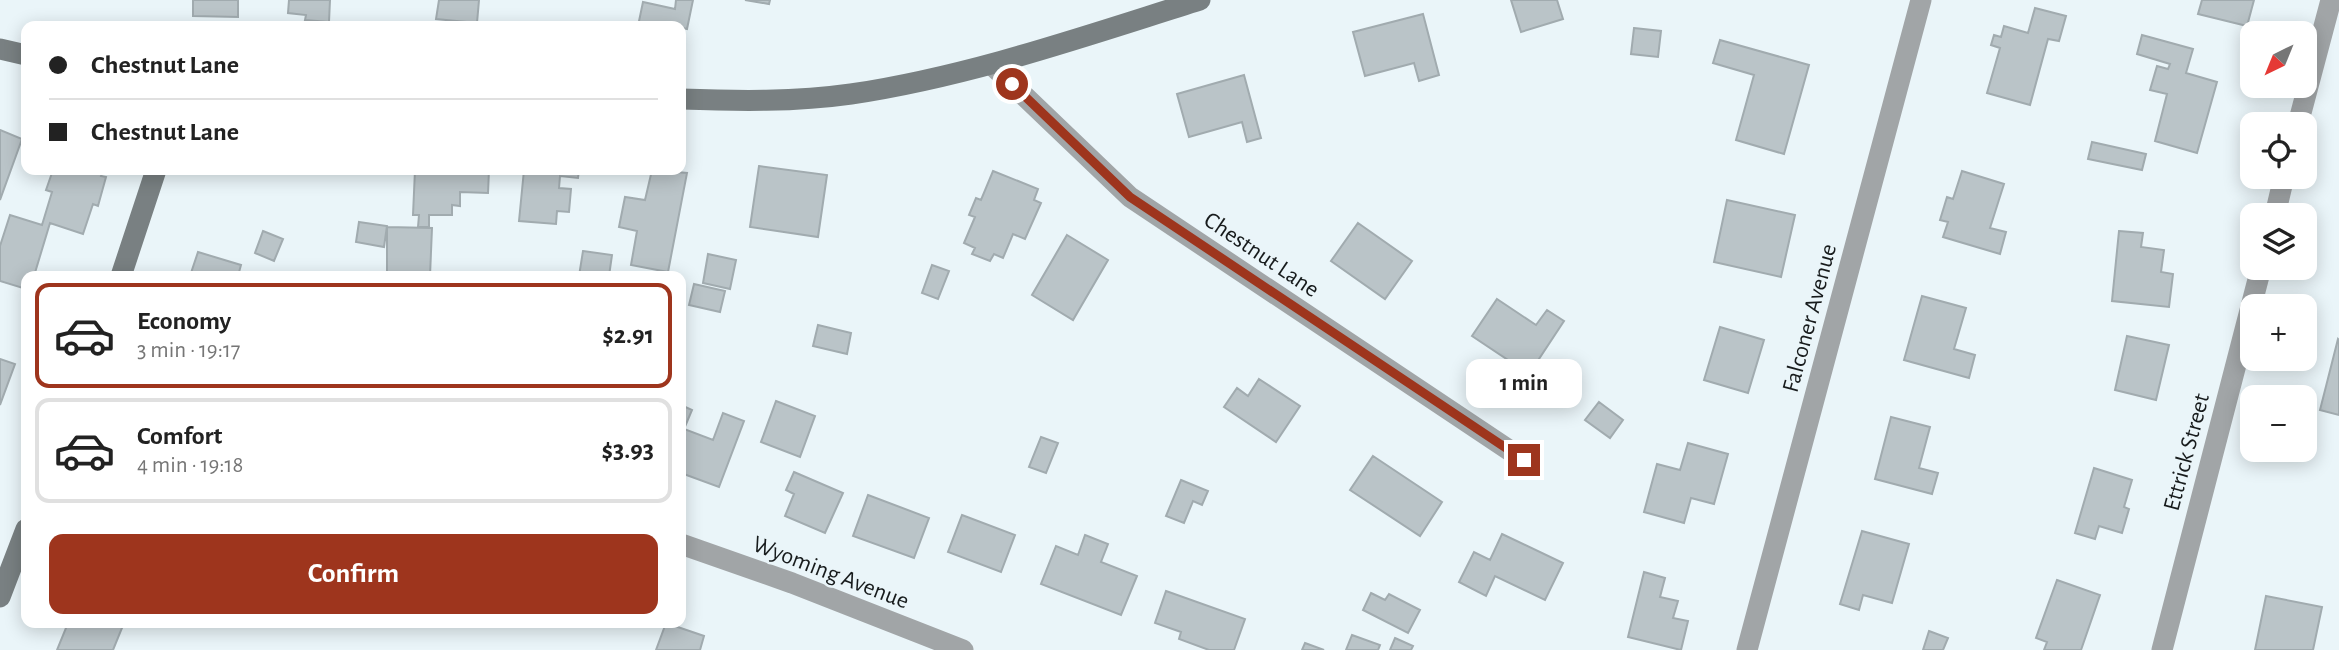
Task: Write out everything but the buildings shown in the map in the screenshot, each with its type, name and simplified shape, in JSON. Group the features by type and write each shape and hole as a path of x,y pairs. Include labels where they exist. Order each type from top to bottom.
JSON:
{"main road":[{"path":"686,99 770,100 848,94 916,82 992,65 1200,0"},
{"path":"0,49 21,54"},
{"path":"123,271 154,175"},
{"path":"0,597 21,542"}],"street":[{"name":"Falconer Avenue","path":"1747,650 1921,0"},
{"path":"2301,112 2331,0"},
{"name":"Chestnut Lane","path":"992,65 1130,197 1524,460"},
{"name":"Ettrick Street","path":"2162,650 2258,280"},
{"name":"Wyoming Avenue","path":"686,546 792,583 963,650"}],"route":[{"path":"1012,84 1130,197 1524,460"}]}
